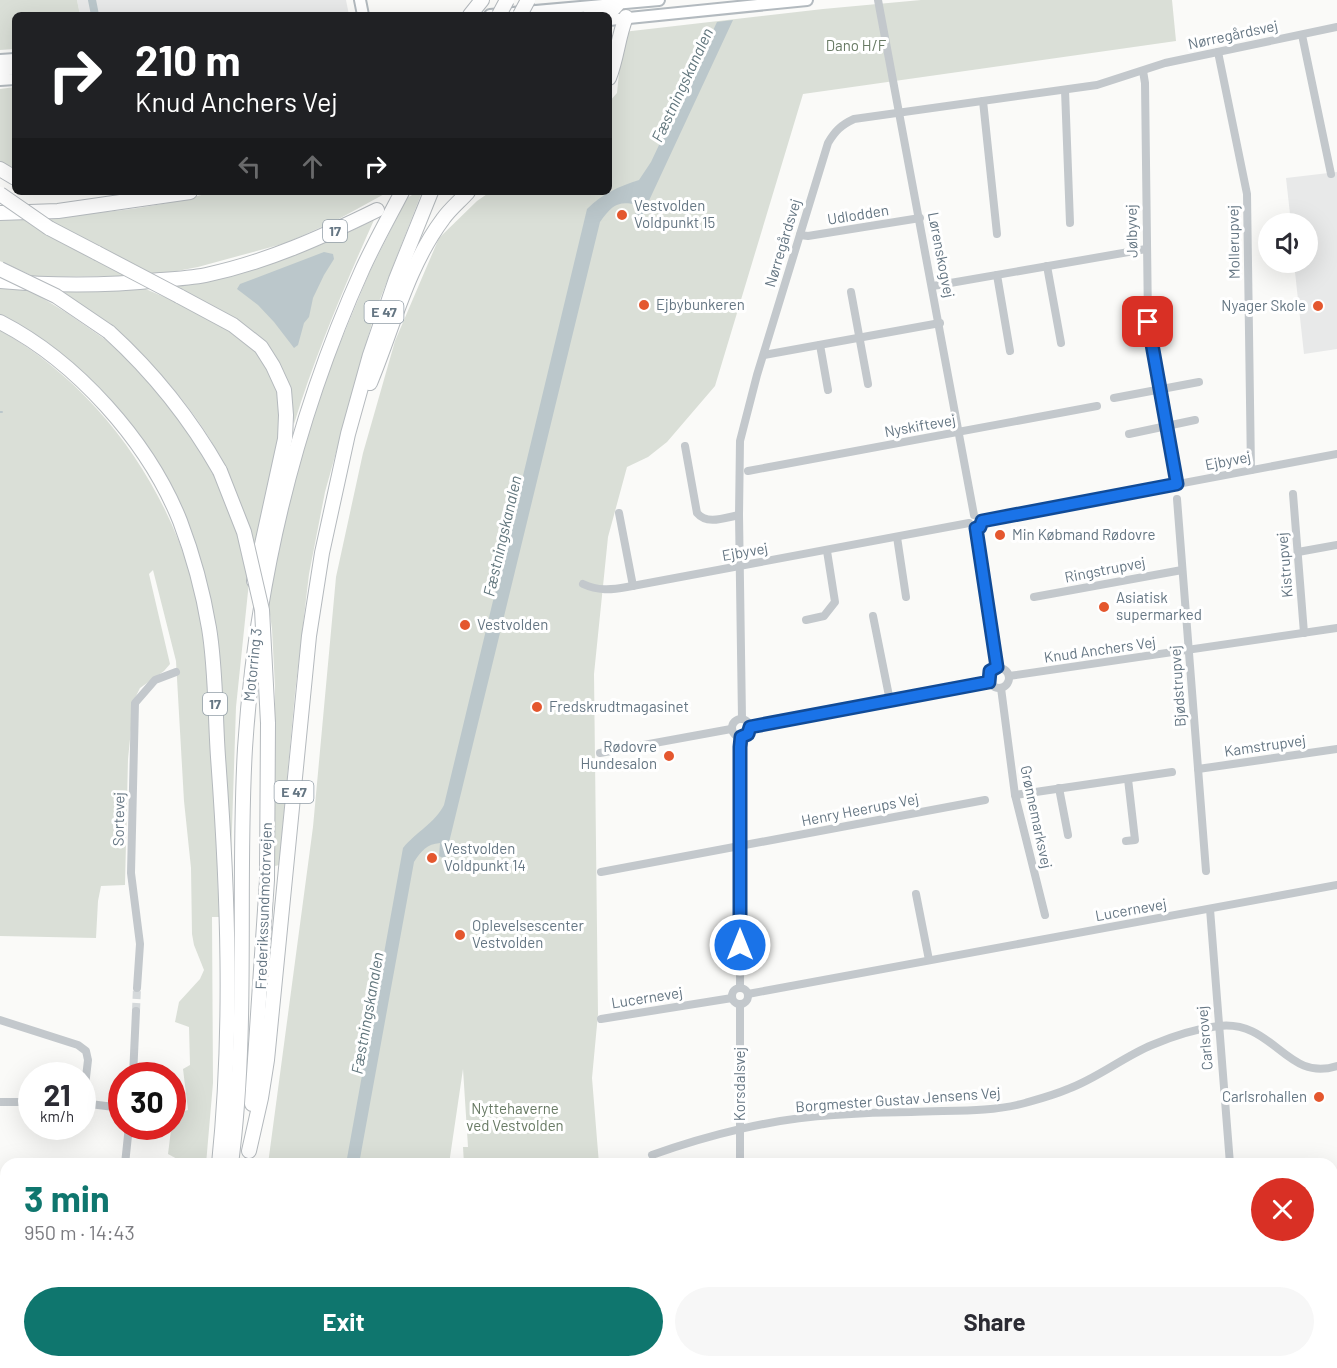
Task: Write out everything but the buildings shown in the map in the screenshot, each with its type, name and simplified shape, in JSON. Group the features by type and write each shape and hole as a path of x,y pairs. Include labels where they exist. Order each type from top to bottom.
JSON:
{"highway":[{"path":"472,12 482,0"},
{"path":"608,12 620,2"},
{"path":"612,70 620,31 626,17"},
{"path":"0,194 49,228 233,325 261,347 273,366 284,390 285,439 253,586 252,666"},
{"path":"0,213 58,211 169,195"},
{"name":"Motorring 3","path":"232,1158 243,997 243,794 257,620 269,558 299,436 320,375 363,267 400,195"},
{"name":"E 47","path":"248,1158 267,1060 309,636 322,553 348,434 383,316 430,195"},
{"path":"348,434 422,253 443,218 465,195"},
{"name":"17","path":"0,280 49,285 119,284 204,276 291,250 377,210"},
{"name":"Frederikssundmotorvejen","path":"0,269 57,296 109,332 133,354 184,414 220,471 244,532 262,610 268,723 267,880 248,1158"},
{"name":"17","path":"0,322 53,356 92,391 117,420 162,484 180,520 195,568 210,629 227,874 229,989 219,1158"}],"street":[{"path":"620,2 659,0"},
{"path":"612,16 626,17 807,0"},
{"name":"Lørenskogvej","path":"878,0 974,515"},
{"name":"Nørregårdsvej","path":"739,566 740,441 828,143 835,131 854,119 1097,85 1165,63 1337,27"},
{"path":"1302,35 1331,174"},
{"name":"Mollerupvej","path":"1218,52 1247,194 1251,470"},
{"name":"Jølbyvej","path":"1143,71 1148,322 1177,484"},
{"path":"1065,90 1070,223"},
{"path":"983,101 997,234"},
{"name":"Udlodden","path":"800,235 808,236 920,218"},
{"path":"933,286 1146,249"},
{"path":"1047,266 1061,343"},
{"path":"997,275 1010,351"},
{"path":"851,292 868,384"},
{"path":"764,355 940,323"},
{"path":"820,345 828,390"},
{"path":"1114,398 1199,382"},
{"name":"Nyskiftevej","path":"748,471 1097,406"},
{"path":"1129,434 1195,420"},
{"path":"684,446 697,513 701,518 710,521 738,515"},
{"name":"Ejbyvej","path":"982,521 1337,454"},
{"name":"Kistrupvej","path":"1293,494 1304,633"},
{"name":"Bjødstrupvej","path":"1177,499 1206,871"},
{"path":"619,513 633,586"},
{"path":"974,515 981,517 982,521 980,527 976,528 969,523 970,517 974,515"},
{"name":"Ejbyvej","path":"583,584 606,590 633,586 969,523"},
{"path":"976,528 997,667"},
{"path":"897,537 906,597"},
{"path":"1298,552 1337,544"},
{"path":"806,620 824,616 835,602 827,551"},
{"path":"739,566 742,719"},
{"name":"Ringstrupvej","path":"1034,597 1182,570"},
{"path":"873,616 890,701"},
{"name":"Knud Anchers Vej","path":"1009,676 1337,628"},
{"path":"997,667 1005,669 1009,676 1007,684 1001,688 993,687 989,682 990,671 997,667"},
{"name":"Sortevej","path":"137,988 140,944 131,873 135,703 155,680 176,672"},
{"path":"750,727 989,682"},
{"name":"Grønnemarksvej","path":"1001,688 1015,795 1045,915"},
{"path":"742,719 747,721 750,727 748,734 741,737 734,735 731,729 735,720 742,719"},
{"path":"600,753 731,729"},
{"path":"740,988 741,737"},
{"name":"Kamstrupvej","path":"1198,769 1337,749"},
{"path":"1015,795 1172,772"},
{"path":"1126,841 1135,840 1128,779"},
{"path":"1059,789 1068,835"},
{"name":"Henry Heerups Vej","path":"601,872 985,800"},
{"name":"Lucernevej","path":"748,994 1337,885"},
{"path":"916,894 929,960"},
{"name":"Carlsrovej","path":"1210,909 1229,1158"},
{"path":"740,988 748,994 746,1002 741,1004 732,998 735,990 740,988"},
{"name":"Lucernevej","path":"601,1019 732,998"},
{"name":"Korsdalsvej","path":"740,1158 741,1004"},
{"path":"134,1062 136,1011"},
{"path":"0,1020 78,1045 86,1051 88,1062"},
{"name":"Borgmester Gustav Jensens Vej","path":"652,1155 690,1142 740,1130 832,1115 957,1111 1023,1104 1068,1089 1153,1044 1218,1026 1244,1027 1257,1032 1302,1066 1323,1069 1337,1066"},
{"path":"0,1102 18,1102"},
{"path":"126,1158 128,1140"}],"shaded area":[{"path":"77,0 346,0 348,12 79,12"},
{"path":"733,20 640,220 634,218 638,205 625,203 616,205 608,211 600,222 445,859 439,856 440,843 425,849 414,862 360,1158 347,1158 403,848 436,817 444,805 587,209 605,195 612,195 612,191 639,180 651,162 717,22"},
{"name":"Nyager Skole","path":"1337,172 1337,349 1304,354 1295,273 1318,273 1318,213 1290,213 1286,178"},
{"path":"324,252 333,254 334,259 313,298 309,317 304,323 298,345 294,348 258,305 237,289 240,284"}],"green space":[{"path":"0,0 77,0 79,12 12,12 12,49 0,50"},
{"name":"Vestvolden","path":"921,0 1172,0 1176,41 803,94 715,386 667,442 648,457 627,467 608,537 594,674 598,1014 592,1078 599,1158 464,1158 463,1147 468,1147 463,1069 450,1158 269,1158 313,827 336,577 363,453 395,341 439,238 486,195 612,195 612,99 617,93 623,32"},
{"path":"12,87 12,168 0,161 0,89"},
{"path":"202,195 383,195 337,220 286,243 198,267 151,276 42,217 106,212"},
{"path":"412,195 421,195 375,312 325,492 309,574 279,865 275,866 275,687 272,629 267,593 296,471 328,372 370,271 407,198"},
{"path":"23,219 130,276 35,277 0,261 0,220"},
{"path":"374,220 331,320 294,424 290,391 280,368 170,286 257,269 320,245"},
{"path":"0,287 26,288 106,340 150,381 179,414 215,473 239,539 249,582 236,707 231,858 214,630 165,478 51,348 0,315"},
{"path":"141,287 176,302 229,331 258,352 273,377 280,395 281,436 256,547 226,469 190,410 158,371 124,337 95,314 57,291"},
{"path":"0,330 34,352 65,377 119,435 161,502 178,538 196,595 206,672 219,917 212,917 213,1083 207,1158 175,1158 168,1154 170,1140 186,1140 186,1111 188,1110 186,1067 190,1065 189,1027 175,1022 179,1002 200,979 204,970 192,934 191,868 184,801 176,661 153,570 149,574 170,664 140,688 134,700 128,759 125,885 101,886 96,938 0,936"}],"waterway":[{"path":"92,0 94,12"}],"tunnel":[{"path":"582,12 590,0"},
{"path":"136,1011 137,988"}],"place":[{"name":"Vestvolden Voldpunkt 15","path":"622,215"},
{"name":"Ejbybunkeren","path":"644,305"},
{"name":"Nyager Skole","path":"1318,306"},
{"name":"Min Købmand Rødovre","path":"1000,535"},
{"name":"Asiatisk supermarked","path":"1104,607"},
{"name":"Vestvolden","path":"465,625"},
{"name":"Fredskrudtmagasinet","path":"537,707"},
{"name":"Rødovre Hundesalon","path":"669,756"},
{"name":"Vestvolden Voldpunkt 14","path":"432,858"},
{"name":"Oplevelsescenter Vestvolden","path":"460,935"},
{"name":"Carlsrohallen","path":"1319,1097"}],"route":[{"path":"740,945 739,759 741,737 748,734 750,727 989,682 990,671 997,667 976,528 980,527 982,521 1177,484 1152,355 1148,322"}],"park label":[{"name":"Dano H/F","path":"856,46"},
{"name":"Nyttehaverne ved Vestvolden","path":"515,1118"}],"water label":[{"name":"Fæstningskanalen","path":"682,85"},
{"name":"Fæstningskanalen","path":"502,536"},
{"name":"Fæstningskanalen","path":"367,1013"}]}
